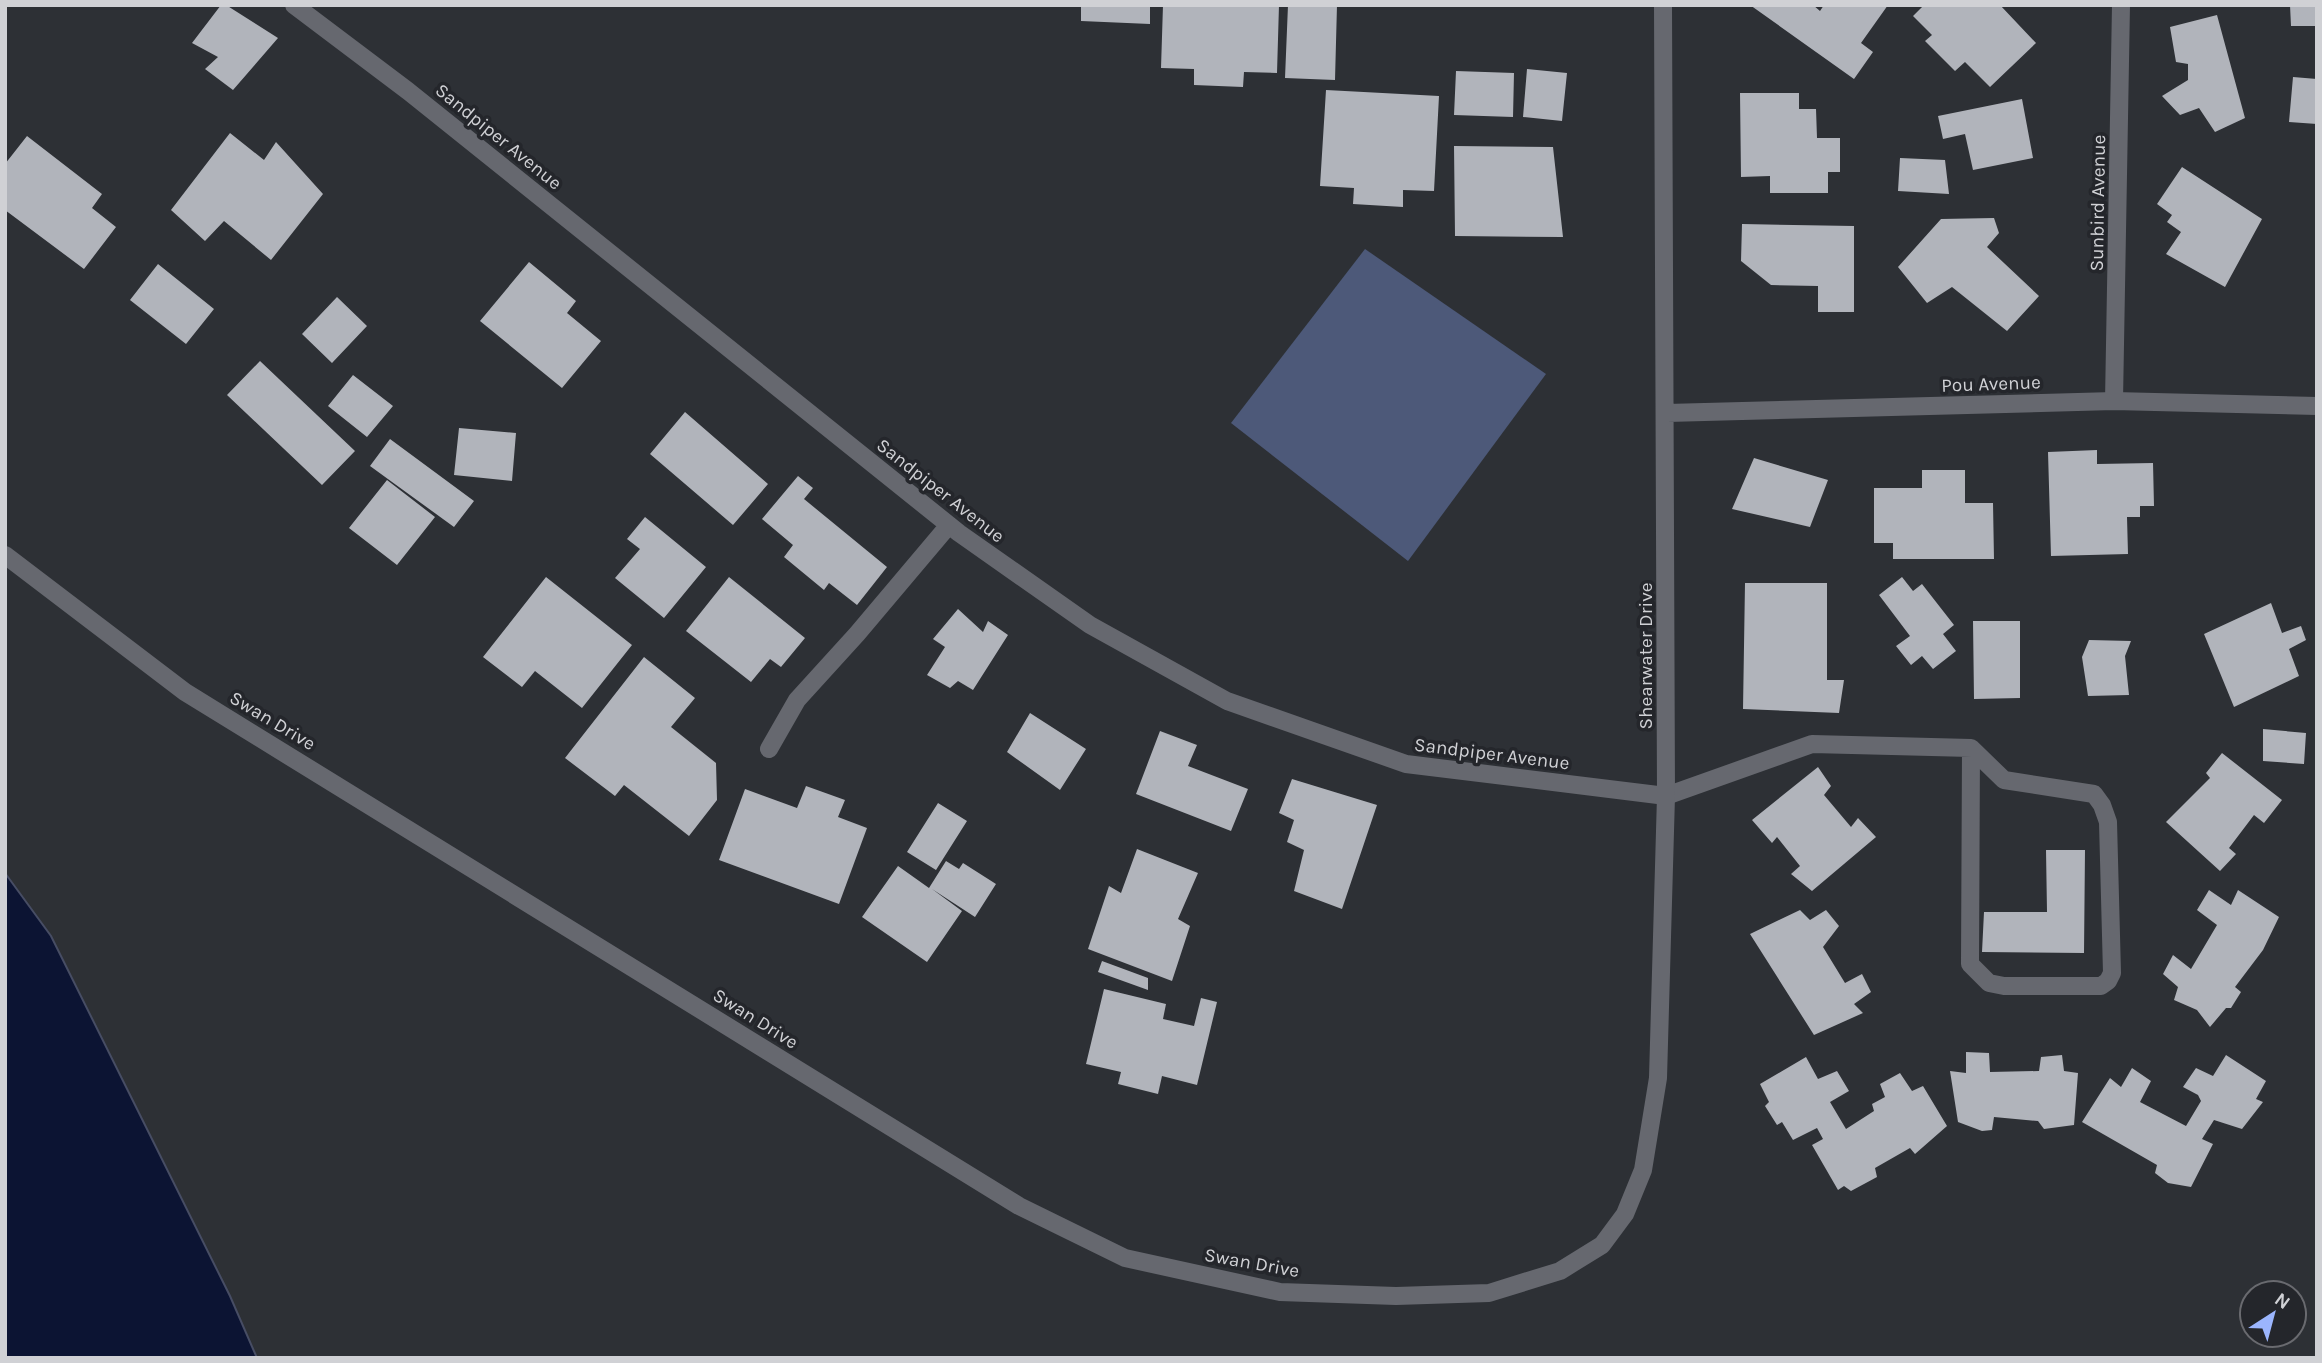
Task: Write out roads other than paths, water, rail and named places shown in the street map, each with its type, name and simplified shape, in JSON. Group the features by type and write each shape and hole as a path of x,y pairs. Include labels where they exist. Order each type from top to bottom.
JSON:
{"street":[{"name":"Sandpiper Avenue","path":"294,5 408,91 949,525 1090,625 1227,701 1405,764 1666,796"},
{"name":"Shearwater Drive","path":"1560,1271 1602,1245 1625,1214 1643,1170 1658,1078 1666,796 1667,413 1663,5"},
{"name":"Sunbird Avenue","path":"2114,401 2121,5"},
{"name":"Pou Avenue","path":"1667,413 2114,401 2317,406"},
{"path":"769,749 797,700 949,525"},
{"name":"Swan Drive","path":"5,555 185,692 1019,1206 1125,1258 1280,1292 1395,1296 1489,1293 1560,1271"},
{"path":"1666,796 1812,744 1971,748 2004,780 2094,794 2102,805 2108,822 2112,973 2108,981 2101,986 2004,986 1989,983 1970,964 1971,748"}]}
